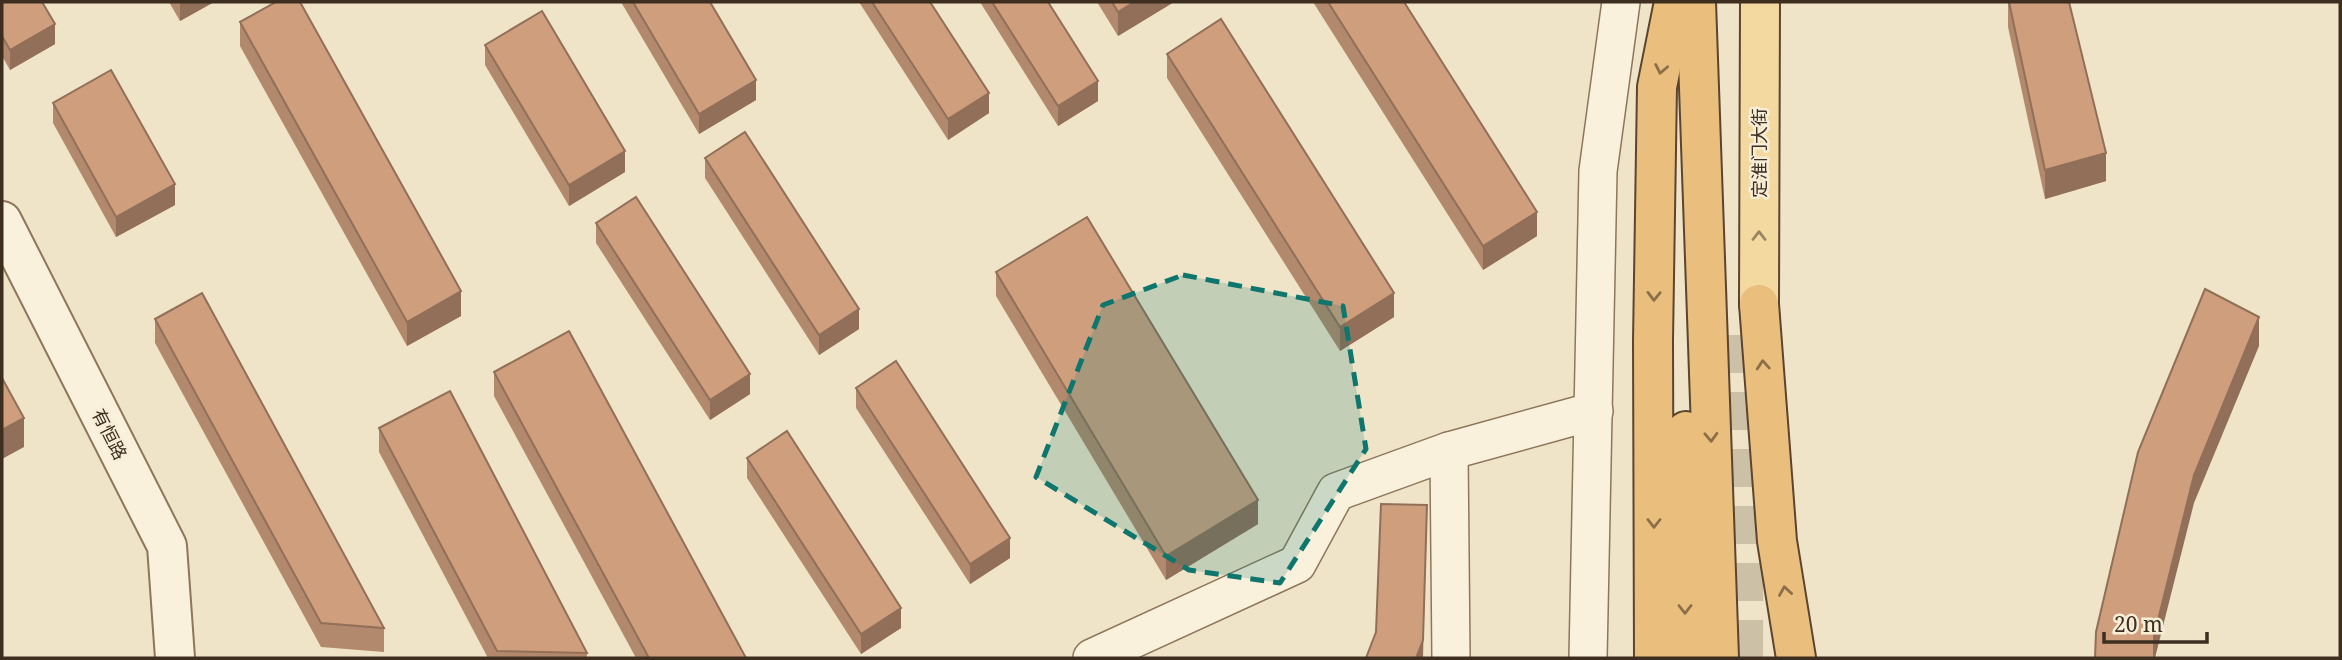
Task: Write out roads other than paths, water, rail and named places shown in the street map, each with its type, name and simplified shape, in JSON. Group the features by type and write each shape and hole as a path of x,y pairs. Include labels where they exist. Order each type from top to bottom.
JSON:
{"highway":[{"path":"1654,658 1653,341 1657,87 1674,2"},
{"path":"1685,658 1686,173 1694,2"},
{"path":"1694,2 1719,658"},
{"path":"1759,304 1777,541 1796,658"}],"main road":[{"name":"定淮门大街","path":"1759,304 1760,2"}],"street":[{"path":"1588,658 1598,171 1621,2"},
{"name":"有恒路","path":"2,221 167,546 175,658"},
{"path":"1091,658 1297,564 1336,492 1449,451 1594,411"},
{"path":"1449,451 1451,658"}],"tunnel":[{"path":"1744,658 1745,324"}]}
